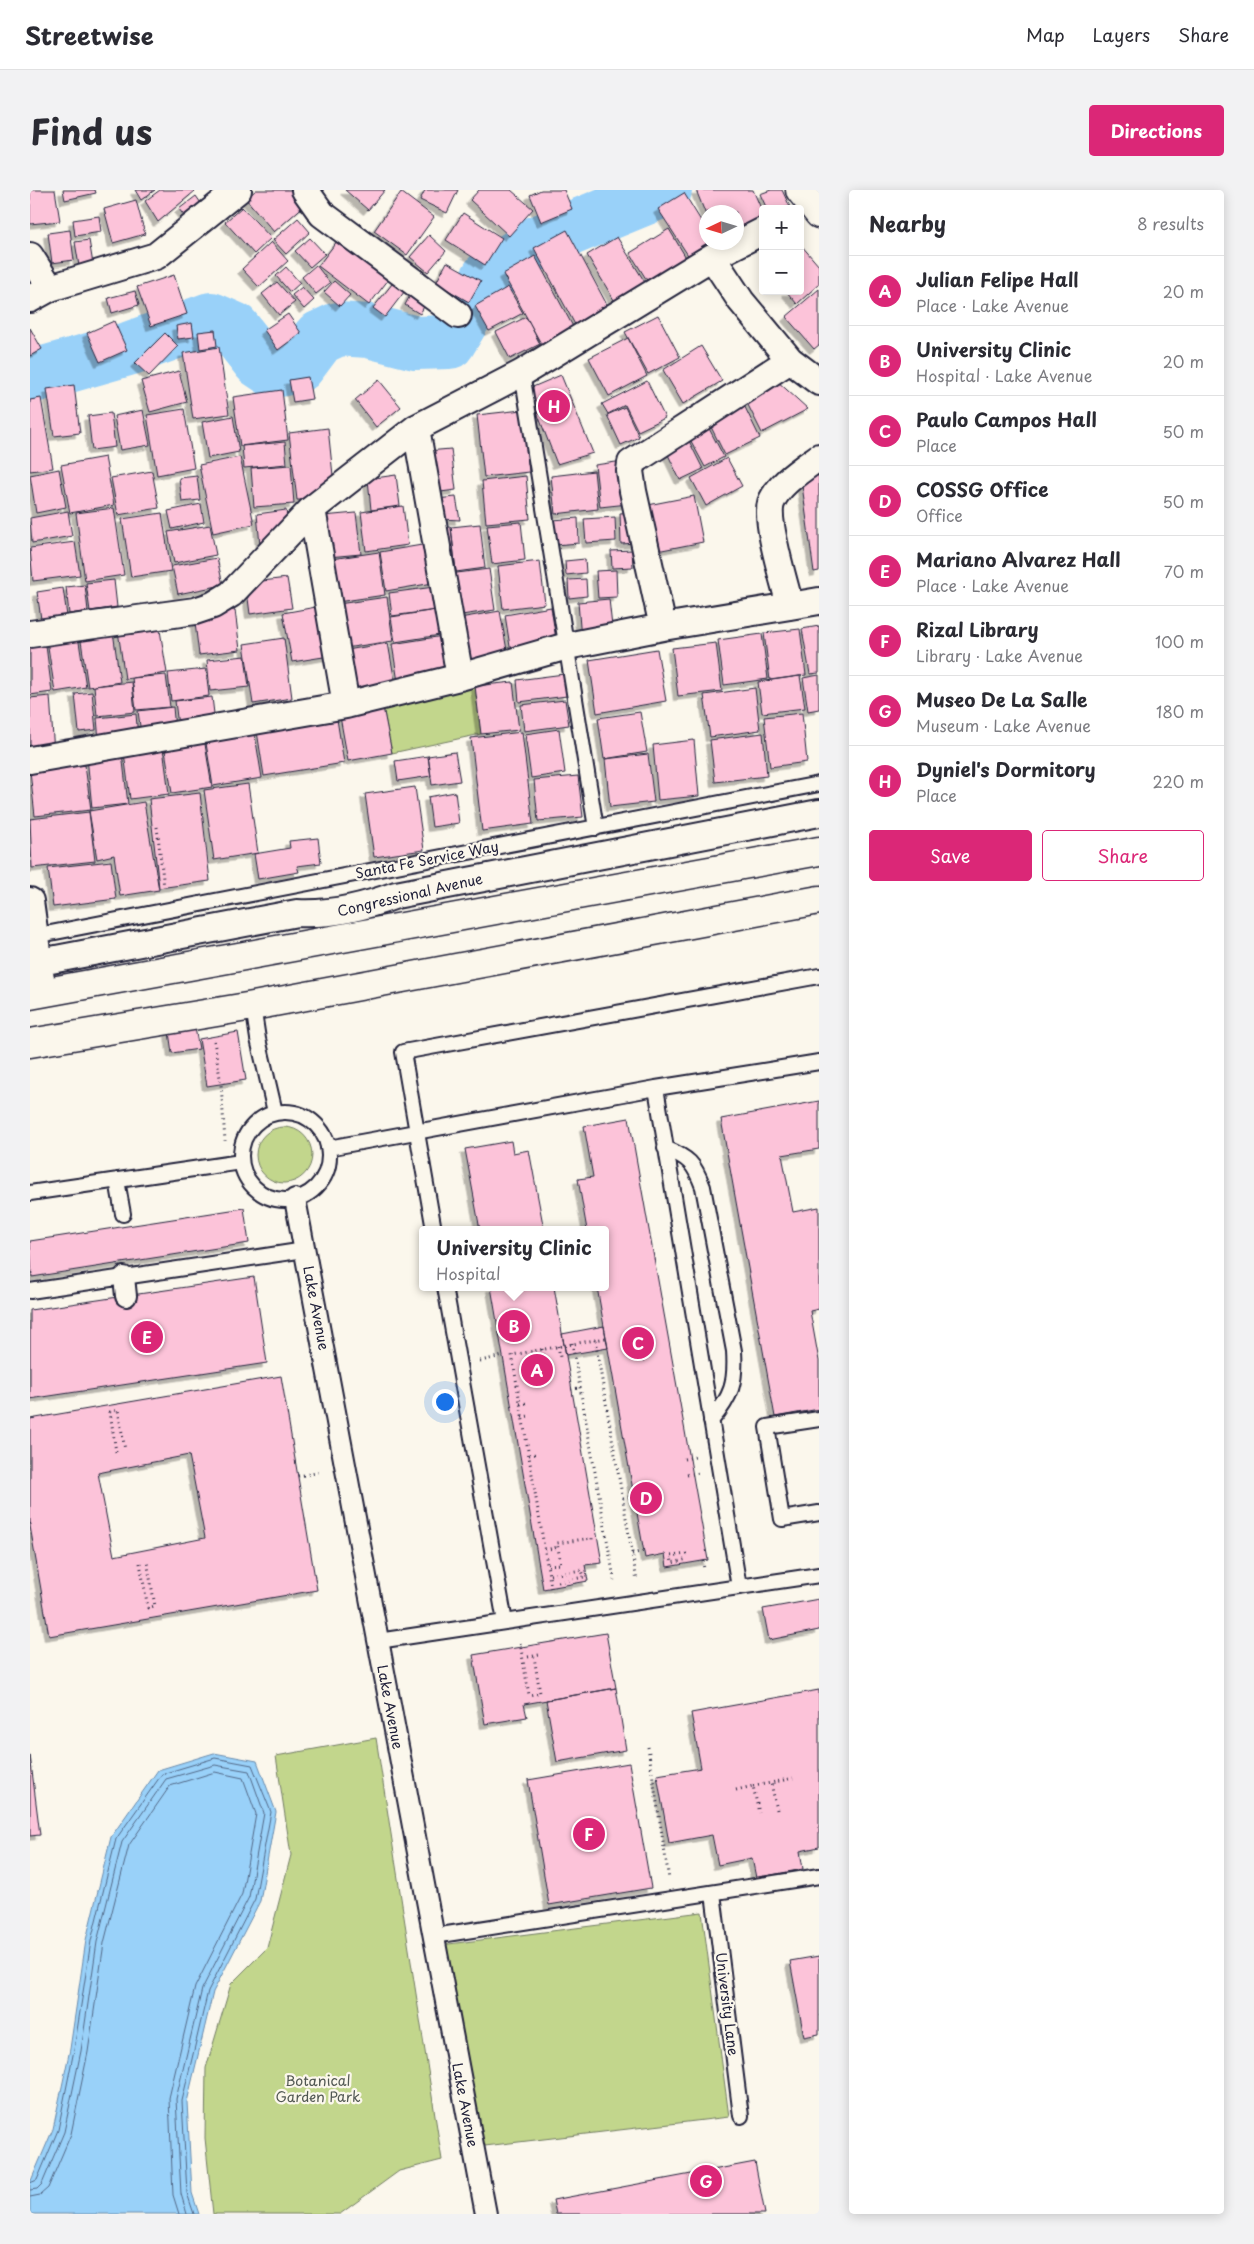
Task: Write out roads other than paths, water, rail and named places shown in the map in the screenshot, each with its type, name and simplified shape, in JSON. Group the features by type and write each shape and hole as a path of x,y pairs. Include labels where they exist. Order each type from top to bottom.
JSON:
{"main road":[{"name":"Congressional Avenue","path":"36,994 819,851"},
{"path":"30,1043 253,1006 819,900"}],"street":[{"path":"30,256 40,294 156,256 238,190"},
{"path":"305,190 322,214 458,315"},
{"path":"30,634 195,611 213,605 231,594 312,509 416,428 522,373 712,258 759,233"},
{"path":"712,258 742,302 790,360 819,382"},
{"path":"663,627 633,491 630,471 631,463 634,459 790,360"},
{"path":"416,428 460,676"},
{"path":"790,606 770,524 771,502 788,480 819,457"},
{"path":"312,509 346,705"},
{"path":"30,760 346,705 567,646 663,627 819,601"},
{"name":"Congressional Avenue","path":"34,963 297,913 320,915 370,905 396,895 819,813"},
{"path":"30,901 35,936 36,994"},
{"name":"Lake Avenue","path":"295,1199 486,2214"}],"lane":[{"path":"522,373 596,828"},
{"name":"Santa Fe Service Way","path":"35,936 819,784"},
{"path":"433,1226 403,1052 819,976"},
{"path":"253,1006 258,1039 275,1112"},
{"path":"328,1148 417,1130 656,1088 819,1062"},
{"path":"656,1088 739,1587"},
{"path":"275,1112 290,1112 303,1115 315,1123 323,1134 328,1148 329,1161 322,1180 308,1194 295,1199 281,1200 266,1196 254,1188 245,1176 241,1162 241,1148 245,1136 253,1125 263,1117 275,1112"},
{"path":"665,1148 685,1156 691,1162 703,1186 734,1351 736,1377 731,1393 724,1406 711,1421"},
{"path":"30,1193 241,1162"},
{"path":"117,1180 123,1214"},
{"path":"30,1291 125,1286 305,1250"},
{"path":"446,1291 505,1622"},
{"path":"819,1419 767,1427 782,1519 819,1513"},
{"path":"378,1641 819,1575"},
{"path":"434,1936 819,1876"},
{"name":"University Lane","path":"713,1893 741,2116"}],"water":[{"path":"214,1753 257,1761 276,1812 260,1901 213,1992 187,2102 192,2193 199,2214 30,2214 30,2183 53,2129 70,2049 86,1940 111,1837 158,1770"}],"waterway":[{"path":"30,377 131,348 211,319 234,329 259,361 274,371 298,366 319,338 338,329 369,331 416,343 449,342 489,276 536,243 665,190"}],"place":[{"name":"Dyniel's Dormitory","path":"554,406"},
{"name":"University Clinic","path":"514,1326"},
{"name":"Mariano Alvarez Hall","path":"147,1337"},
{"name":"Paulo Campos Hall","path":"638,1343"},
{"name":"Julian Felipe Hall","path":"537,1370"},
{"name":"COSSG Office","path":"646,1498"},
{"name":"Rizal Library","path":"589,1834"},
{"name":"Museo De La Salle","path":"706,2181"}],"park label":[{"name":"Botanical Garden Park","path":"318,2089"}]}
